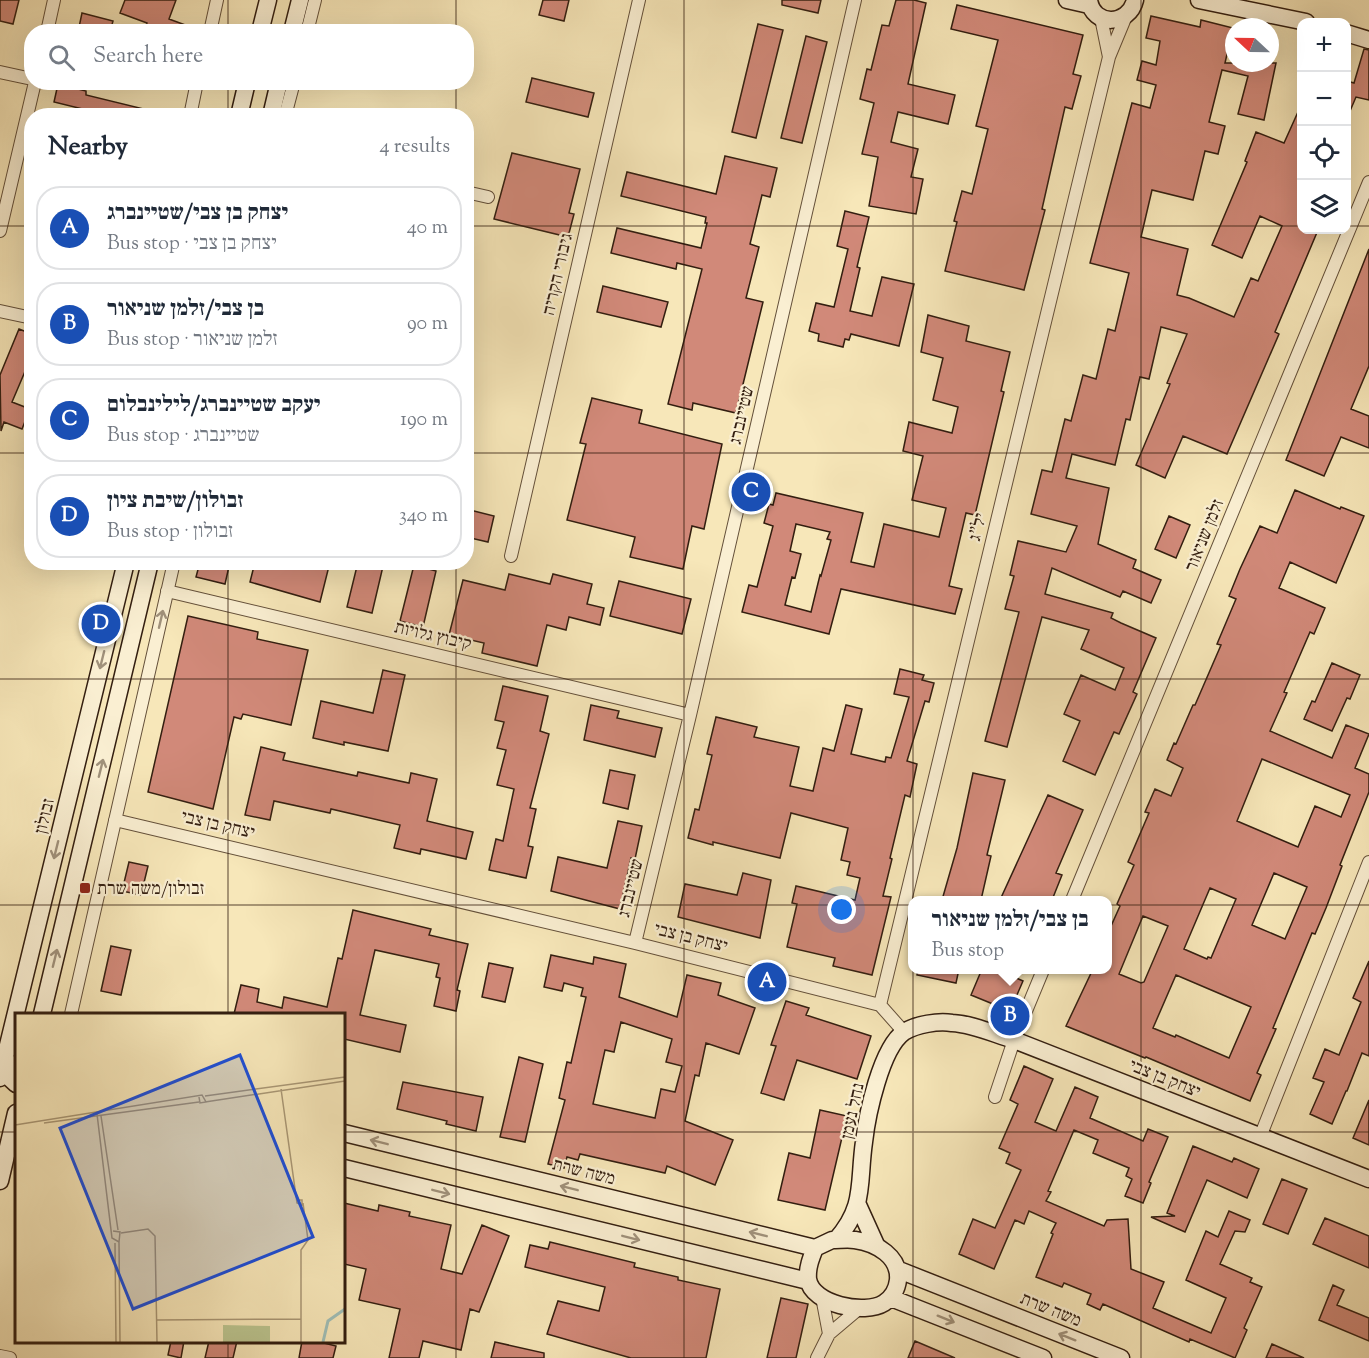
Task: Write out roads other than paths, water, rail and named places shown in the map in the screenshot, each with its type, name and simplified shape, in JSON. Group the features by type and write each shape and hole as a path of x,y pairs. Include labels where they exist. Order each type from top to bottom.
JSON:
{"street":[{"path":"49,24 54,0"},
{"path":"212,24 217,0"},
{"path":"262,24 268,0"},
{"path":"294,24 300,0"},
{"path":"309,24 315,0"},
{"name":"גיבורי הקריה","path":"511,556 639,0"},
{"name":"שטיינברג","path":"635,943 855,0"},
{"path":"1067,0 1089,3 1094,13 1109,21 1118,20 1134,6"},
{"path":"1199,0 1297,20"},
{"name":"יל\"ג","path":"880,1005 1109,57 1134,6"},
{"name":"יל\"ג","path":"1101,18 1109,57"},
{"path":"1351,34 1369,40"},
{"path":"0,72 24,77"},
{"path":"29,108 33,90"},
{"path":"192,108 195,90"},
{"path":"241,108 245,90"},
{"path":"273,108 277,90"},
{"path":"287,108 292,90"},
{"path":"0,231 24,129"},
{"name":"זלמן שניאור","path":"1074,896 1369,182"},
{"path":"474,194 489,197"},
{"path":"0,311 24,316"},
{"name":"זבולון","path":"20,1013 124,570"},
{"path":"44,1011 148,570"},
{"path":"71,1013 172,570"},
{"name":"קיבוץ גלויות","path":"167,591 690,715"},
{"name":"יצחק בן צבי","path":"115,820 635,943 880,1005"},
{"path":"1260,1137 1369,862"},
{"path":"995,1097 1014,1040 1041,974"},
{"path":"880,1005 904,1032"},
{"name":"יצחק בן צבי","path":"904,1032 924,1024 952,1023 971,1026 1014,1040 1369,1179"},
{"name":"נחל נעמן","path":"836,1240 848,1226 858,1205 864,1141 872,1099 887,1054 904,1032"},
{"name":"זבולון","path":"6,1071 15,1033"},
{"path":"0,1181 15,1117"},
{"name":"משה שרת","path":"345,1133 815,1248"},
{"path":"6,1156 15,1140"},
{"path":"345,1168 808,1281"},
{"name":"נחל נעמן","path":"858,1205 877,1247"},
{"path":"836,1240 855,1240 877,1247 891,1256 899,1270 897,1285 891,1298 882,1304 850,1308 817,1295 808,1281 809,1264 815,1248 836,1240"},
{"name":"משה שרת","path":"899,1270 1121,1358"},
{"path":"822,1297 829,1334"},
{"path":"891,1298 1043,1358"},
{"path":"817,1358 829,1334 861,1307"},
{"path":"0,1356 10,1358"}],"place":[{"name":"יעקב שטיינברג/לילינבלום","path":"751,492"},
{"name":"זבולון/שיבת ציון","path":"101,624"},
{"name":"זבולון/משה שרת","path":"85,888"},
{"name":"יצחק בן צבי/שטיינברג","path":"767,982"},
{"name":"בן צבי/זלמן שניאור","path":"1010,1016"}]}
